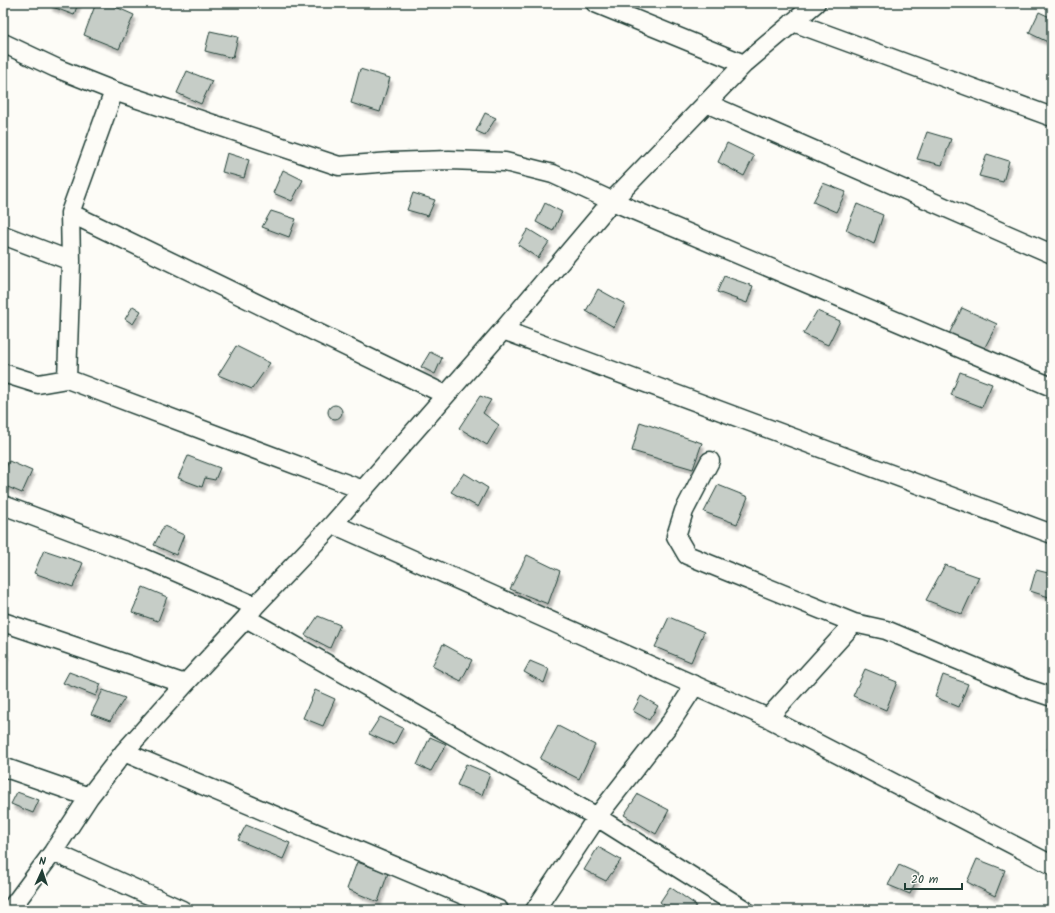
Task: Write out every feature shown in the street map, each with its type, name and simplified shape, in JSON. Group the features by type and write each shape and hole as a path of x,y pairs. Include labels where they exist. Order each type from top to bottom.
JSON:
{"street":[{"path":"595,3 744,64"},
{"path":"10,910 53,852 89,797 124,752 333,524 503,330 612,201 744,64 816,3"},
{"path":"793,22 1052,117"},
{"path":"3,43 56,68 114,91 339,166 449,160 505,162 553,174 612,201 1052,387"},
{"path":"67,379 71,261 70,213 114,91"},
{"path":"706,103 1052,254"},
{"path":"70,213 446,395"},
{"path":"3,235 71,261"},
{"path":"503,330 1052,534"},
{"path":"3,373 38,384 67,379 363,490"},
{"path":"710,461 684,511 676,536 686,555 854,623 886,630 1026,688 1052,697"},
{"path":"3,505 144,558 251,612 597,817 745,910"},
{"path":"333,524 768,718 1052,865"},
{"path":"3,622 185,684"},
{"path":"768,718 854,623"},
{"path":"535,910 597,817 671,722 695,685"},
{"path":"124,752 489,908"},
{"path":"3,767 89,797"},
{"path":"53,852 182,910"}],"building":[{"path":"51,3 78,3 74,15 50,6"},
{"path":"96,3 107,3 134,15 119,49 84,35"},
{"path":"1039,12 1052,18 1052,44 1029,33"},
{"path":"210,31 238,37 233,58 205,51"},
{"path":"360,69 390,78 380,112 351,103"},
{"path":"187,71 212,81 201,104 177,93"},
{"path":"485,113 496,118 485,135 476,131"},
{"path":"927,132 951,139 942,165 917,159"},
{"path":"727,143 754,156 744,176 718,162"},
{"path":"227,153 249,160 244,178 222,172"},
{"path":"987,154 1009,161 1003,182 979,176"},
{"path":"283,170 303,180 292,201 273,193"},
{"path":"823,183 846,192 836,212 813,202"},
{"path":"413,193 435,200 428,216 407,210"},
{"path":"545,203 562,212 553,231 536,222"},
{"path":"857,204 883,215 874,244 846,230"},
{"path":"271,211 296,219 289,237 262,227"},
{"path":"528,229 549,242 538,258 518,245"},
{"path":"724,276 753,286 747,303 717,292"},
{"path":"598,289 625,304 614,327 586,311"},
{"path":"133,306 141,311 133,324 125,319"},
{"path":"962,308 997,324 984,349 949,334"},
{"path":"817,311 840,321 828,345 803,334"},
{"path":"236,346 270,363 252,389 218,375"},
{"path":"430,352 442,358 435,374 421,367"},
{"path":"960,372 992,384 982,407 951,395"},
{"path":"480,396 491,400 483,413 499,425 487,445 459,428"},
{"path":"332,405 338,405 342,409 342,415 338,419 332,419 328,415 328,409"},
{"path":"640,422 702,443 693,469 632,451"},
{"path":"188,456 220,468 215,480 205,478 202,487 178,478"},
{"path":"9,461 32,471 22,493 3,485 3,473"},
{"path":"464,473 488,488 478,507 451,492"},
{"path":"718,485 748,497 737,524 704,512"},
{"path":"164,526 184,535 176,555 154,545"},
{"path":"44,550 83,563 73,587 34,573"},
{"path":"527,555 560,571 548,604 510,589"},
{"path":"945,565 979,577 962,614 926,600"},
{"path":"1036,570 1052,574 1052,598 1030,591"},
{"path":"143,587 167,597 158,621 132,612"},
{"path":"318,616 340,625 330,648 305,635"},
{"path":"669,617 704,632 691,662 655,647"},
{"path":"443,644 472,660 461,681 432,666"},
{"path":"3,652 6,653 3,662"},
{"path":"530,661 549,669 544,683 524,672"},
{"path":"865,669 897,682 886,710 853,696"},
{"path":"69,672 101,684 96,696 63,683"},
{"path":"943,675 968,684 959,707 935,697"},
{"path":"103,690 125,698 110,721 91,714"},
{"path":"315,690 335,699 323,726 303,718"},
{"path":"641,696 658,706 649,720 633,711"},
{"path":"380,717 403,728 394,745 369,734"},
{"path":"558,726 595,745 579,779 540,759"},
{"path":"430,737 446,744 431,771 417,765"},
{"path":"1052,741 1052,752 1047,750"},
{"path":"466,764 490,774 482,795 457,785"},
{"path":"17,792 39,800 33,813 11,804"},
{"path":"638,794 669,810 656,834 624,815"},
{"path":"246,825 290,843 283,859 238,840"},
{"path":"598,847 621,860 606,881 584,870"},
{"path":"977,859 1005,870 995,896 967,882"},
{"path":"357,862 388,873 378,902 347,889"},
{"path":"899,865 919,874 910,894 888,885"},
{"path":"670,887 696,905 693,910 670,910 660,902"}]}
